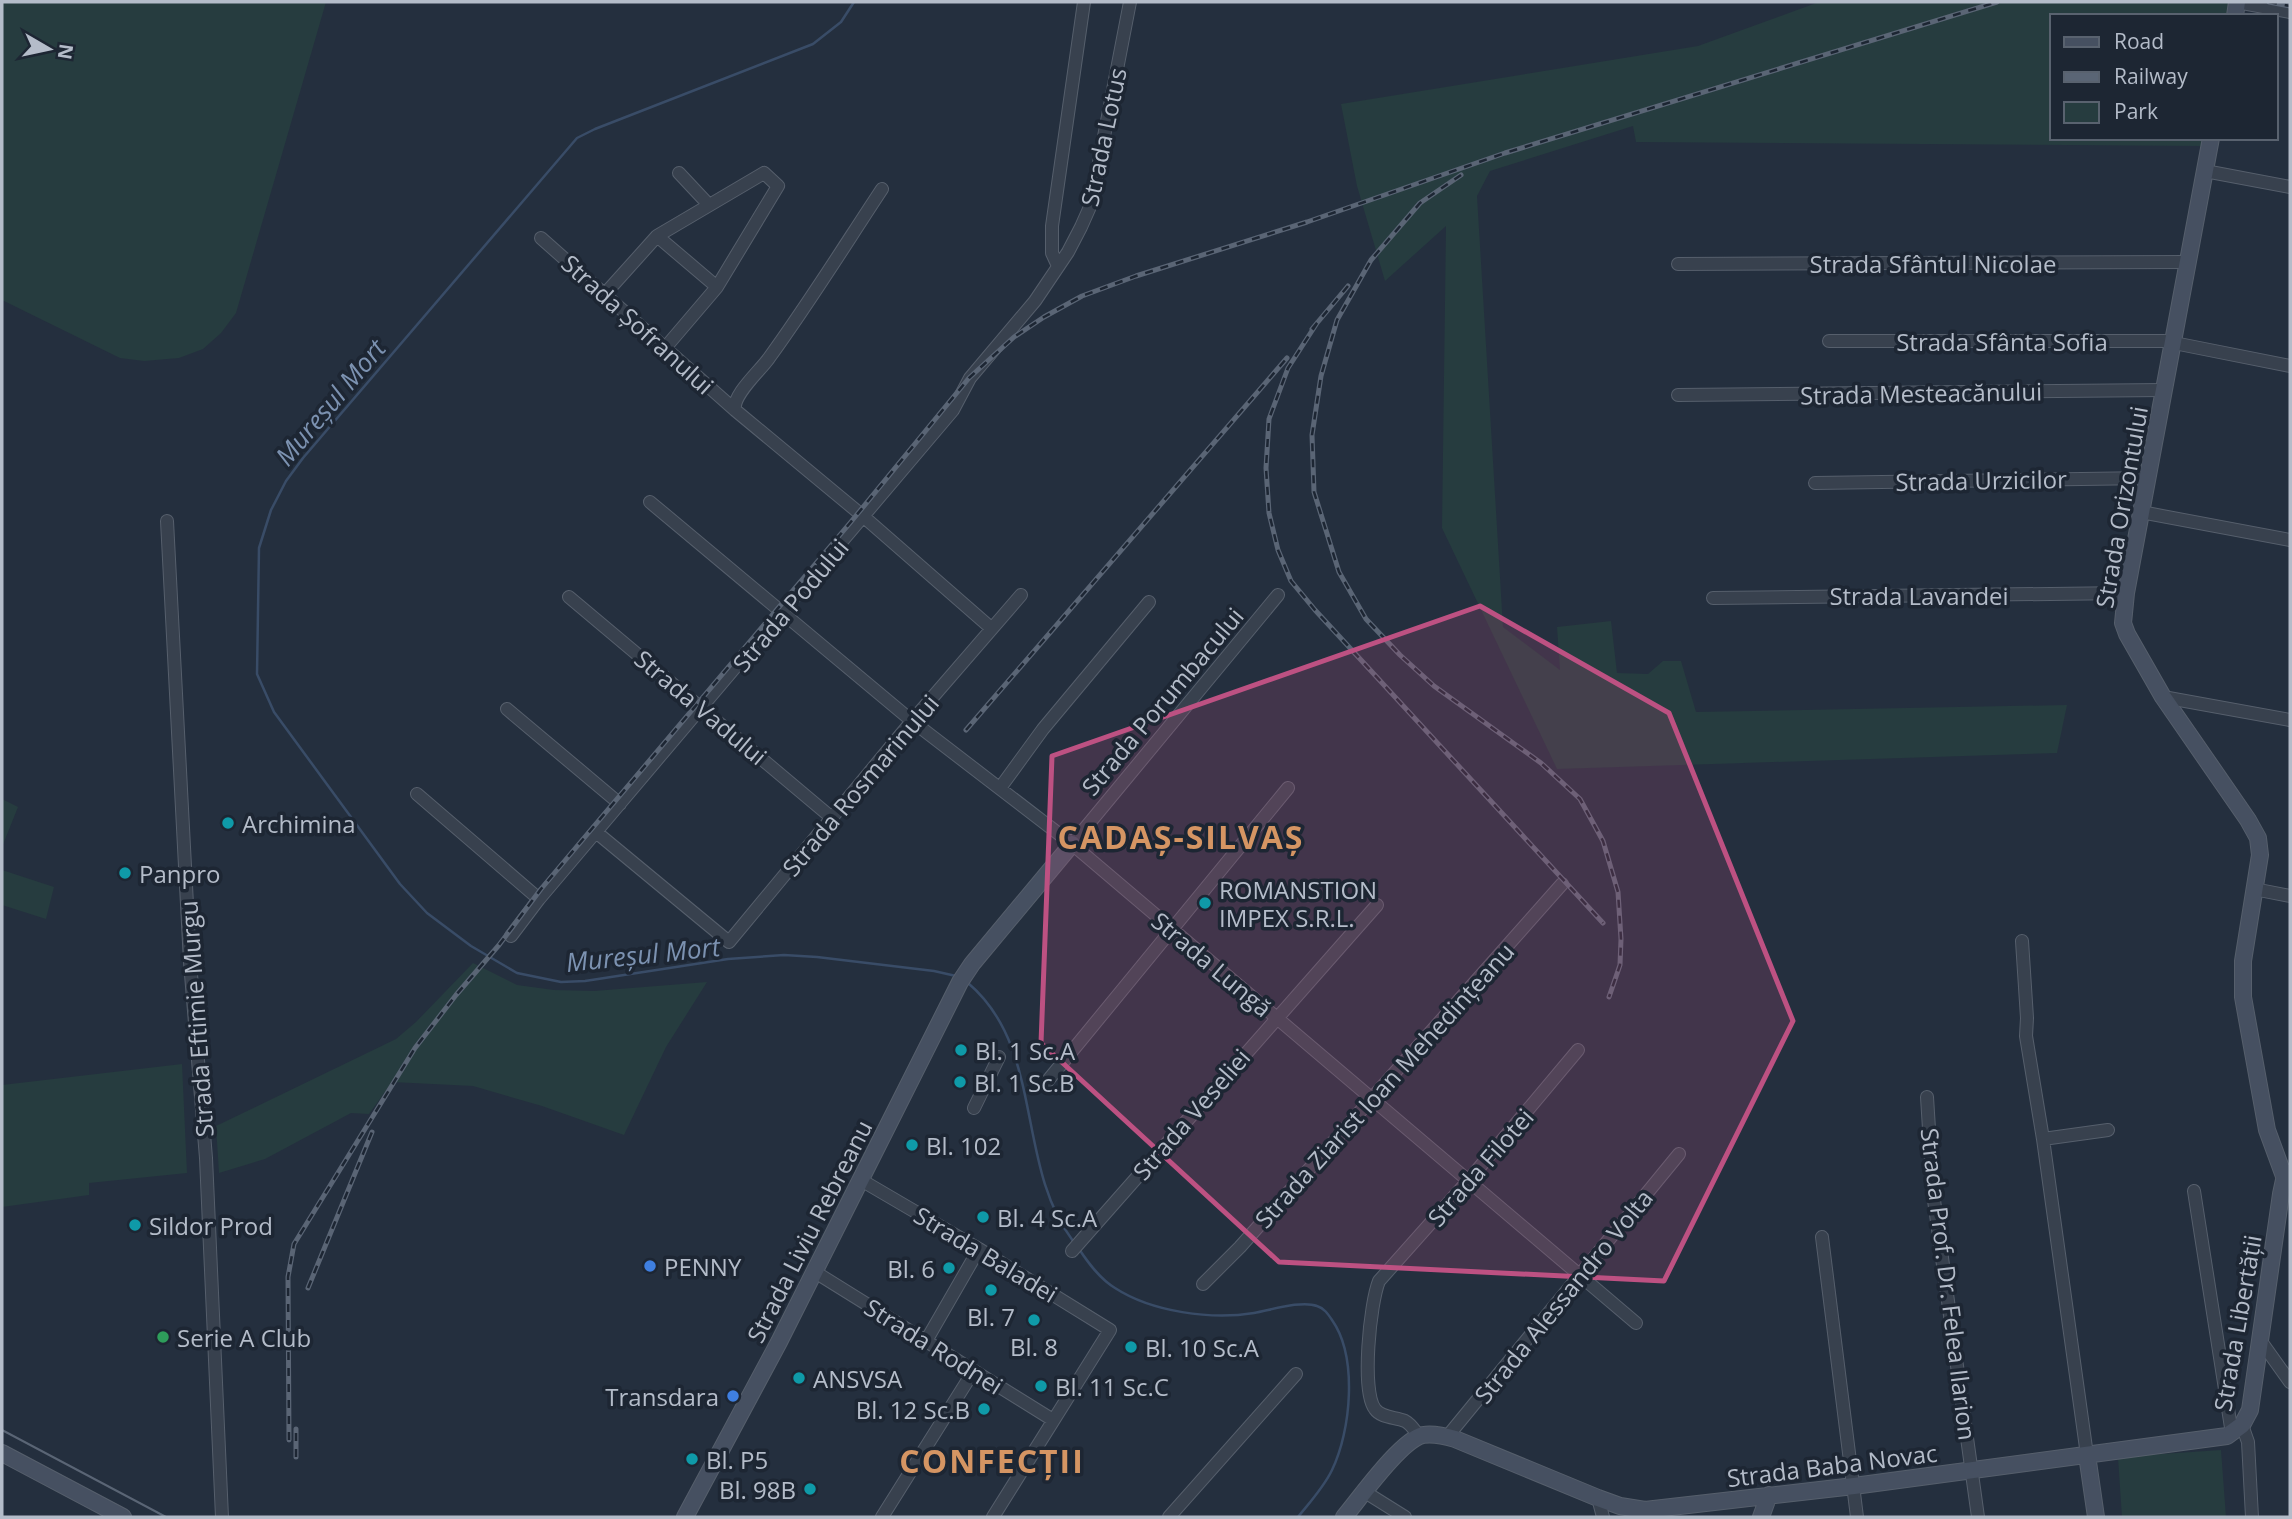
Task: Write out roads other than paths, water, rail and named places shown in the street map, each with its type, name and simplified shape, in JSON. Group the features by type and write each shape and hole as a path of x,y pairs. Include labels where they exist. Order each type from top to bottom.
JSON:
{"street":[{"path":"1058,266 1052,253 1052,226 1084,2"},
{"name":"Strada Lotus","path":"1058,266 1089,209 1130,2"},
{"path":"2237,2 2290,12"},
{"name":"Strada Orizontului","path":"2211,140 2126,593 2123,623 2163,697 2255,831 2260,855 2243,961 2243,997 2267,1130 2287,1176"},
{"path":"2205,171 2290,187"},
{"path":"679,173 709,205"},
{"path":"604,295 657,236 764,173 778,186 717,287 665,348"},
{"path":"882,189 778,346 736,399 735,410 864,517 991,628"},
{"path":"657,236 717,287"},
{"name":"Strada Șofranului","path":"541,238 735,410"},
{"name":"Strada Sfântul Nicolae","path":"1678,264 2188,262"},
{"name":"Strada Podului","path":"511,936 539,899 953,410 970,378 1028,309 1058,266"},
{"name":"Strada Sfânta Sofia","path":"1829,341 2164,341 2290,366"},
{"name":"Strada Mesteacănului","path":"1678,396 2164,390"},
{"name":"Strada Urzicilor","path":"1815,483 2148,478"},
{"name":"Strada Lungă","path":"650,502 912,721 1072,845 1636,1323"},
{"path":"2141,512 2290,540"},
{"name":"Strada Eftimie Murgu","path":"167,522 190,962 206,1158 222,1517"},
{"name":"Strada Lavandei","path":"1713,598 2126,593"},
{"name":"Strada Rosmarinului","path":"596,832 729,943 912,721 1021,595"},
{"name":"Strada Porumbacului","path":"972,964 1278,595"},
{"name":"Strada Vadului","path":"569,597 832,818"},
{"path":"1000,788 1044,729 1149,602"},
{"path":"2163,697 2290,720"},
{"path":"507,709 620,804"},
{"path":"1045,1084 1288,788"},
{"path":"417,794 539,899"},
{"name":"Strada Ziarist Ioan Mehedințeanu","path":"1203,1284 1240,1247 1562,884"},
{"path":"2254,889 2290,896"},
{"name":"Strada Veseliei","path":"1072,1251 1377,905"},
{"path":"2022,941 2028,1018 2026,1035 2096,1517"},
{"name":"Strada Liviu Rebreanu","path":"685,1517 815,1272 960,982 972,964"},
{"name":"Strada Filotei","path":"1434,1436 1408,1423 1380,1414 1372,1404 1368,1382 1370,1329 1379,1281 1468,1181 1578,1050"},
{"path":"974,1108 999,1057"},
{"name":"Strada Prof. Dr. Felea Ilarion","path":"1927,1097 1933,1193 1978,1517"},
{"path":"2043,1139 2108,1130"},
{"name":"Strada Alessandro Volta","path":"1434,1436 1578,1276 1679,1154"},
{"name":"Strada Libertății","path":"2252,1517 2248,1442 2237,1430 2250,1410 2287,1176"},
{"name":"Strada Baladei","path":"861,1180 1110,1330 1053,1420"},
{"path":"2194,1191 2237,1430"},
{"path":"1822,1237 1857,1517"},
{"path":"926,1341 979,1249"},
{"name":"Strada Rodnei","path":"815,1272 1053,1420"},
{"path":"2260,1340 2290,1382"},
{"path":"883,1517 973,1372"},
{"path":"1170,1517 1296,1374"},
{"path":"993,1517 1053,1420"},
{"name":"Strada Baba Novac","path":"1434,1436 1620,1506 1646,1510 2221,1438 2237,1430"},
{"path":"1344,1517 1403,1447 1434,1436"},
{"path":"2,1452 123,1517"},
{"path":"1366,1492 1405,1517"},
{"path":"1761,1517 1769,1496"},
{"path":"1598,1498 1603,1517"}],"waterway":[{"name":"Mureșul Mort","path":"854,2 841,22 813,44 577,138 286,481 271,510 259,548 257,674 274,712 400,884 427,913 471,946 517,973 561,982 585,981 728,959 784,955 934,971 956,976"},
{"name":"Mureșul Mort","path":"968,983 992,1010 1009,1040 1020,1073 1043,1178 1055,1211 1073,1241"},
{"name":"Mureșul Mort","path":"1079,1249 1095,1271 1110,1284 1130,1296 1164,1308 1201,1314 1237,1315 1311,1304 1327,1313 1340,1335 1346,1354 1349,1394 1347,1415 1339,1454 1332,1470 1298,1517"}],"tram line":[{"path":"2,1430 166,1517"}],"railway":[{"path":"289,1440 288,1277 294,1244 415,1048 541,889 969,378 1014,337 1082,296 1136,276 1307,222 1505,153 1997,2"},
{"path":"2269,2 2290,6"},
{"path":"1461,175 1420,203 1371,260 1337,320 1321,376 1312,435 1314,492 1339,572 1366,619 1434,686 1541,763 1580,799 1603,841 1618,892 1620,965 1609,997"},
{"path":"1312,329 1348,286"},
{"path":"1317,323 1288,368 1269,419 1266,468 1269,513 1278,550 1291,581 1603,923"},
{"path":"966,730 1287,358"},
{"path":"308,1288 372,1132"},
{"path":"296,1429 296,1457"}],"place":[{"name":"Archimina","path":"228,823"},
{"name":"Panpro","path":"125,873"},
{"name":"ROMANSTION IMPEX S.R.L.","path":"1205,903"},
{"name":"Bl. 1 Sc.A","path":"961,1050"},
{"name":"Bl. 1 Sc.B","path":"960,1082"},
{"name":"Bl. 102","path":"912,1145"},
{"name":"Bl. 4 Sc.A","path":"983,1217"},
{"name":"Sildor Prod","path":"135,1225"},
{"name":"PENNY","path":"650,1266"},
{"name":"Bl. 6","path":"949,1268"},
{"name":"Bl. 7","path":"991,1290"},
{"name":"Bl. 8","path":"1034,1320"},
{"name":"Serie A Club","path":"163,1337"},
{"name":"Bl. 10 Sc.A","path":"1131,1347"},
{"name":"ANSVSA","path":"799,1378"},
{"name":"Bl. 11 Sc.C","path":"1041,1386"},
{"name":"Transdara","path":"733,1396"},
{"name":"Bl. 12 Sc.B","path":"984,1409"},
{"name":"Bl. P5","path":"692,1459"},
{"name":"Bl. 98B","path":"810,1489"}],"district":[{"name":"CADAȘ-SILVAȘ","path":"1181,836"},
{"name":"CONFECȚII","path":"992,1460"}]}
